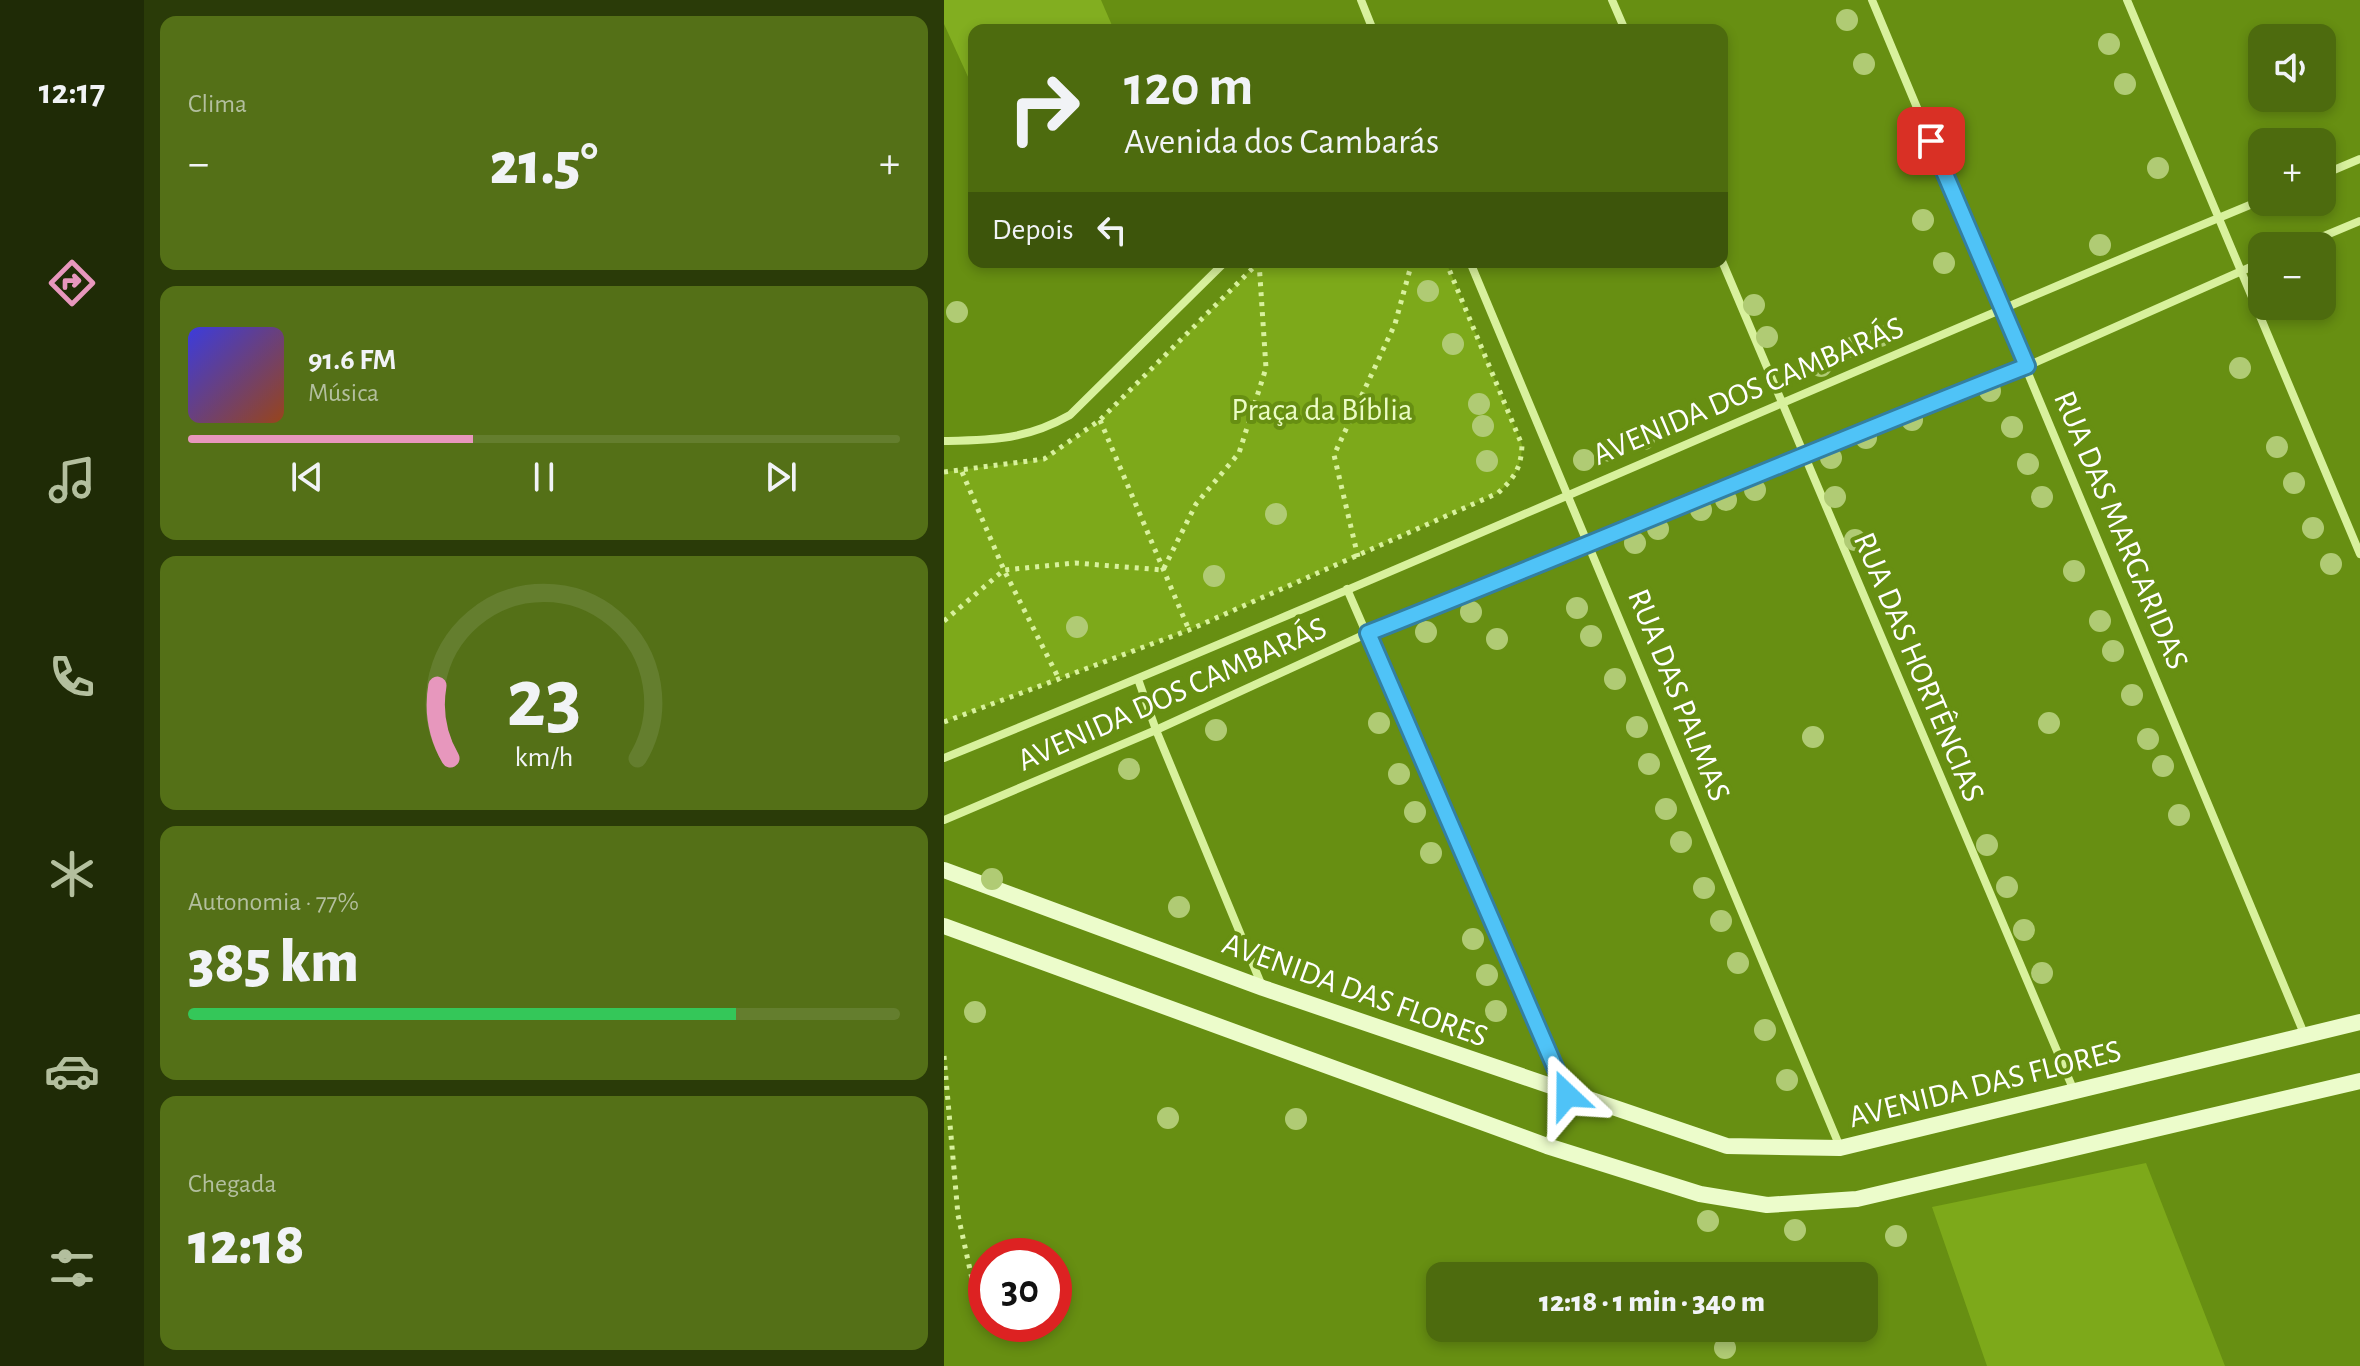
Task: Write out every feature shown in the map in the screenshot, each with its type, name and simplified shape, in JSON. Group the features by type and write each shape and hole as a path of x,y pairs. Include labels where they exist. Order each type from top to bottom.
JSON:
{"main road":[{"name":"AVENIDA DAS FLORES","path":"944,870 1263,988 1567,1095 1727,1146 1840,1148 2360,1022"},
{"path":"944,926 1547,1146 1700,1194 1767,1205 1857,1199 2360,1081"}],"street":[{"path":"1361,0 1371,24"},
{"path":"1612,0 1622,24"},
{"name":"RUA DAS MARGARIDAS","path":"1872,0 2305,1036"},
{"path":"2127,0 2360,554"},
{"path":"2336,169 2360,159"},
{"name":"AVENIDA DOS CAMBARÁS","path":"944,758 1138,679 1781,401 2248,206"},
{"path":"2334,232 2360,221"},
{"path":"944,441 994,440 1039,432 1070,415 1219,268"},
{"name":"RUA DAS PALMAS","path":"1473,268 1591,545 1840,1148"},
{"name":"RUA DAS HORTÊNCIAS","path":"1725,268 2074,1091"},
{"name":"AVENIDA DOS CAMBARÁS","path":"944,820 1156,730 1368,633 1591,545 1802,453 2027,366 2248,268"},
{"path":"1347,589 1567,1095 1547,1146"},
{"path":"1138,679 1156,730 1263,988"}],"path":[{"path":"1163,570 1196,504 1239,453 1262,382 1266,368 1259,268"},
{"path":"1358,557 1334,455 1395,324 1410,268"},
{"path":"944,722 1189,630 1498,493 1514,479 1521,465 1522,445 1448,268"},
{"path":"1100,420 1189,630"},
{"path":"962,472 1004,570 1060,681"},
{"path":"944,621 1004,570 1075,563 1163,570"},
{"path":"944,1056 958,1215 968,1261"}],"green space":[{"name":"Praça da Bíblia","path":"1253,268 1448,268 1522,445 1513,477 1498,493 1189,630 944,722 944,472 1044,459 1100,420"},
{"path":"2146,1163 2225,1366 1987,1366 1932,1207"}],"building":[{"path":"944,0 1101,0 1111,24 968,24 968,77 944,24"}],"route":[{"path":"1567,1095 1368,633 1591,545 1802,453 2027,366 1931,141"}]}
